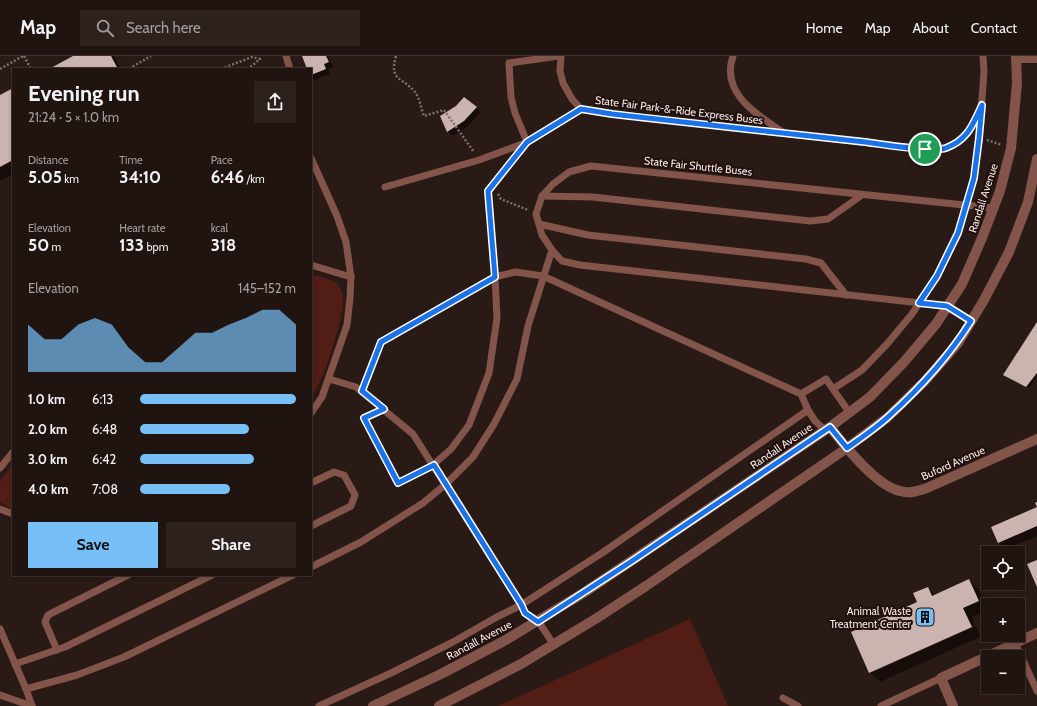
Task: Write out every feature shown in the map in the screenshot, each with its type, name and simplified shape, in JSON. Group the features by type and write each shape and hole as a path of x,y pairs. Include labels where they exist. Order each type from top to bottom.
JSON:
{"street":[{"path":"1016,57 1037,58"},
{"name":"Randall Avenue","path":"373,706 441,674 538,622 632,561 827,429 870,397 904,362 936,324 962,284 982,238 1000,191 1011,148 1017,83 1016,57"},
{"path":"438,706 521,664 554,645 646,586 847,448 888,417 925,381 958,342 984,300 1009,252 1028,202 1037,159"},
{"name":"Buford Avenue","path":"827,429 874,476 888,487 900,491 912,492 927,488 1037,439"},
{"path":"953,706 941,678 1037,633"}],"lane":[{"path":"286,56 290,68"},
{"path":"527,142 515,114 511,98 509,63 560,56"},
{"name":"State Fair Park-&-Ride Express Buses","path":"560,56 560,71 563,83 572,100 581,109 612,114 925,149 945,148 955,143 968,133 982,105"},
{"name":"State Fair Park-&-Ride Express Buses","path":"733,56 729,66 731,83 735,92 761,117 785,134"},
{"path":"833,389 862,370 887,344 919,303 937,276 958,233 974,178 982,105 984,72 983,56"},
{"path":"385,187 479,160 527,142 581,109"},
{"path":"384,409 364,418 398,483 434,465 451,448 468,425 490,372 497,318 488,191 492,184 527,142"},
{"path":"312,160 337,216 346,242 351,277 347,325 322,397 312,412"},
{"name":"State Fair Shuttle Buses","path":"536,214 542,196 553,184 568,172 591,166 993,208"},
{"path":"542,196 593,197 810,222 828,219 862,195"},
{"path":"536,214 542,235 552,250 562,261 580,265 947,306 971,321"},
{"path":"539,224 588,235 806,259 821,263 846,295"},
{"path":"312,566 361,542 423,503 446,484 473,457 494,424 517,379 528,326 552,250"},
{"path":"312,266 351,277"},
{"path":"362,391 381,342 495,277 515,272 544,276 801,394 815,421 827,429"},
{"path":"328,379 356,387 413,434 446,484 521,604 525,613 538,622 554,645"},
{"path":"801,394 826,379 849,412"},
{"path":"319,706 391,673 453,642 521,604 620,540 808,410"},
{"path":"0,468 12,453"},
{"path":"312,483 334,472 344,475 355,495 351,506 312,526"},
{"path":"0,509 12,514"},
{"path":"57,650 45,622 48,615 126,576"},
{"path":"15,664 65,647 210,576"},
{"path":"26,689 77,675 124,657 291,576"},
{"path":"0,629 32,706"},
{"path":"1016,643 1037,692"},
{"path":"881,706 941,678"},
{"path":"0,695 32,706"},
{"path":"783,698 798,706"}],"path":[{"path":"0,69 23,56 30,68"},
{"path":"130,68 151,56"},
{"path":"396,56 393,66 395,75 416,92 424,116 444,110 471,146 479,160"},
{"path":"224,68 252,57 260,59 249,68"},
{"path":"492,184 501,199 536,214"}],"shaded area":[{"path":"312,274 326,278 339,286 343,298 342,314 339,325 326,368 312,395"},
{"path":"12,464 12,509 0,502 0,481"},
{"path":"690,619 728,706 498,706"}],"building":[{"path":"73,56 111,56 117,68 51,68"},
{"path":"302,56 326,56 329,62 324,64 326,69 312,75 312,68 307,68"},
{"path":"12,89 12,161 0,167 0,95"},
{"path":"464,97 477,107 464,121 447,132 440,116 456,106"},
{"path":"1037,322 1037,373 1026,387 1003,375"},
{"path":"1037,507 1037,526 998,543 991,527"},
{"path":"1037,560 1037,587 1027,564"},
{"name":"Animal Waste Treatment Center","path":"969,579 979,601 963,608 972,627 869,673 851,632 917,602 913,593 928,587 932,596"}],"place":[{"name":"Animal Waste Treatment Center","path":"925,617"}],"route":[{"path":"982,105 974,178 958,233 937,276 919,303 947,306 971,321 958,342 925,381 888,417 847,448 830,427 632,561 538,622 525,613 521,604 434,465 398,483 364,418 384,409 362,391 381,342 495,277 488,191 492,184 527,142 581,109 612,114 925,149 945,148 955,143 968,133 982,105"}]}
